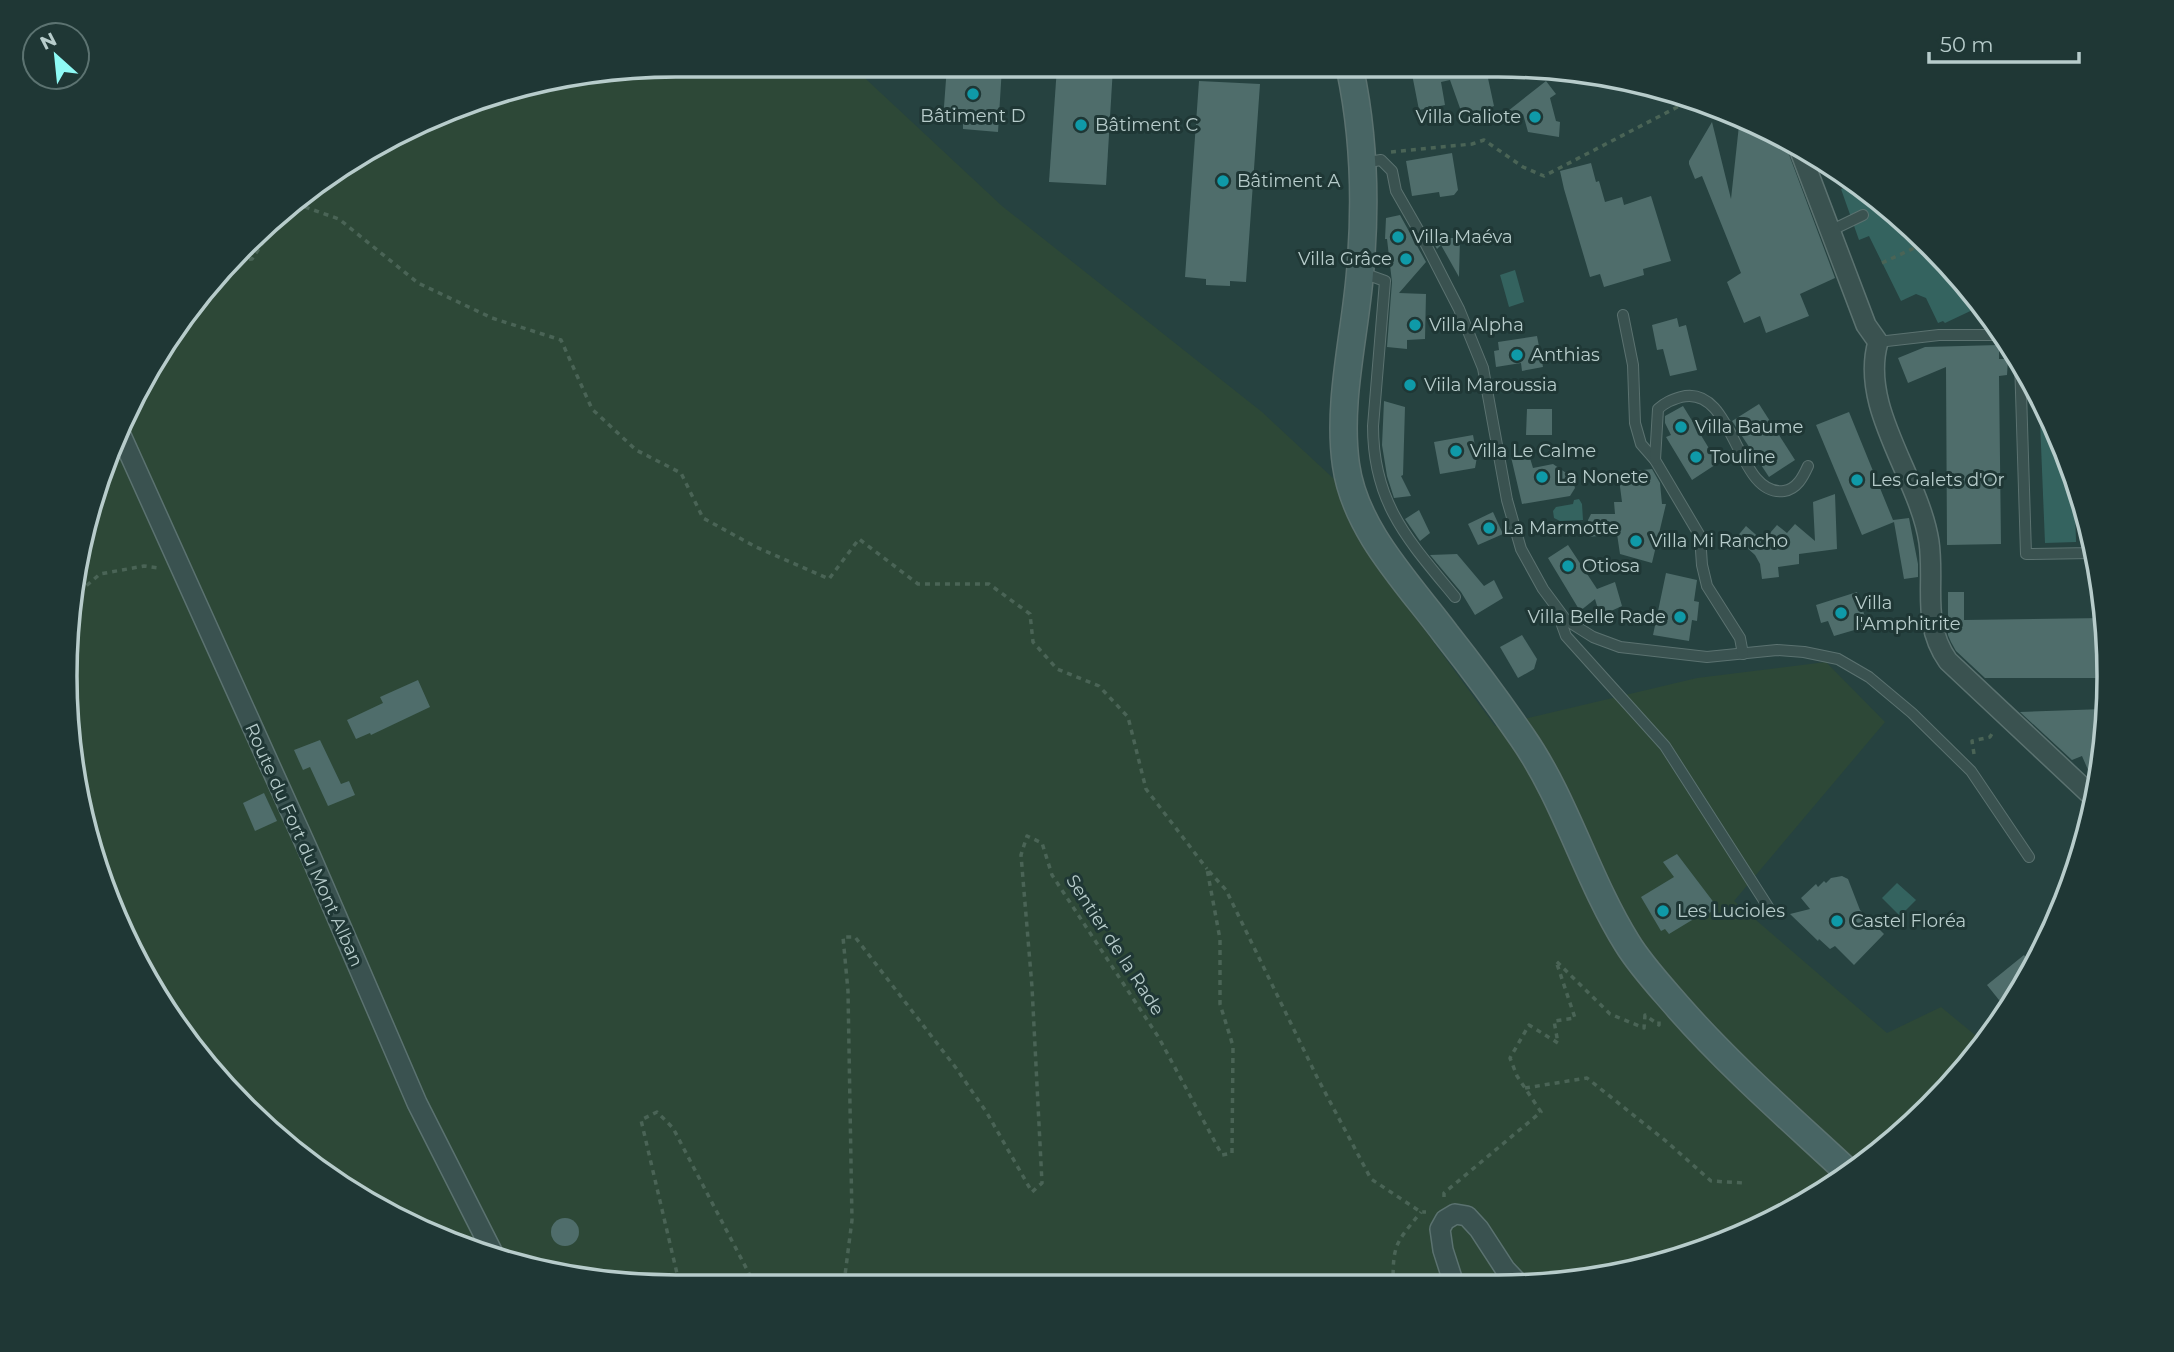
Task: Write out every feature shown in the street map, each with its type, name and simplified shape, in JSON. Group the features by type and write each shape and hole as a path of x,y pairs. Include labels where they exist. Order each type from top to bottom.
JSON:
{"main road":[{"path":"1352,77 1371,161 1363,205 1345,444 1346,466 1351,485 1368,526 1389,560 1467,660 1524,740 1543,771 1609,913 1629,946 1655,981 1700,1032 1842,1166"}],"street":[{"path":"1804,161 1867,326 1878,342 1874,359 1878,402 1924,516 1929,545 1932,627 1937,646 1948,661 2086,790"},
{"name":"Route du Fort du Mont Alban","path":"125,443 308,850 417,1103 489,1245"},
{"path":"1451,1275 1440,1229 1445,1220 1455,1214 1467,1216 1479,1229 1510,1275"}],"lane":[{"path":"1371,161 1392,170 1396,191 1459,309 1483,368 1507,500 1521,549 1543,589 1566,620 1593,637 1620,647 1707,657 1777,650 1838,659 1869,677 1912,713 1971,771 2029,857"},
{"path":"1830,231 1863,215"},
{"path":"1360,272 1385,281 1373,426 1373,448 1381,487 1405,536 1455,597"},
{"path":"1623,314 1633,365 1635,423 1641,444 1655,460 1700,536 1707,586 1740,638 1743,653"},
{"path":"1878,342 1939,335 1990,335"},
{"path":"2021,384 2026,554 2084,553"},
{"path":"1655,460 1658,409 1666,401 1688,396 1701,397 1716,411 1758,483 1772,492 1788,491 1802,480 1808,466"},
{"path":"1566,620 1562,625 1566,636 1665,746 1772,913"}],"path":[{"path":"1371,161 1392,151 1472,144 1484,140 1522,167 1544,176 1680,106"},
{"path":"304,207 339,219 418,283 492,318 561,340 592,408 636,450 681,473 704,517 756,547 829,579 859,539 918,584 989,584 1030,614 1033,642 1057,669 1099,687 1128,717 1146,789 1226,890 1371,1179 1421,1212 1432,1212"},
{"path":"245,260 252,259 263,242"},
{"path":"1882,263 1916,247"},
{"path":"84,588 100,574 144,566 182,571"},
{"path":"1971,771 1977,766 1972,741 1990,737 1994,731 1987,723"},
{"name":"Sentier de la Rade","path":"845,1275 852,1220 848,991 843,937 855,937 956,1068 987,1113 1032,1192 1042,1182 1032,988 1021,855 1027,836 1042,843 1052,874 1159,1038 1222,1155 1232,1153 1233,1046 1220,1004 1220,939 1207,869"},
{"path":"1443,1203 1444,1193 1541,1112 1510,1058 1529,1025 1558,1043 1554,1021 1575,1018 1556,961 1610,1014 1644,1028 1645,1015 1660,1026 1658,1017"},
{"path":"1525,1088 1587,1078 1711,1181 1744,1183"},
{"path":"677,1275 641,1120 657,1112 673,1128 750,1275"},
{"path":"1393,1275 1393,1253 1399,1239 1421,1212"}],"green space":[{"path":"676,77 864,77 1002,206 1262,412 1334,479 1372,558 1495,726 1697,678 1826,662 1885,722 1734,901 1887,1033 1941,1007 1976,1036 1922,1100 1863,1151 1798,1195 1727,1229 1653,1255 1576,1270 1498,1275 676,1275 598,1270 521,1255 483,1243 411,1213 376,1195 311,1151 252,1100 226,1071 178,1009 157,975 139,941 109,869 97,831 82,754 78,715 78,637 82,598 97,521 109,483 139,411 157,376 201,311 252,252 281,226 311,201 376,157 483,109 521,97 598,82"}],"water":[{"path":"1844,188 1863,201 1922,252 1972,310 1945,323 1938,323 1926,298 1916,294 1901,301 1869,236 1859,240 1841,189"},
{"path":"1515,270 1524,302 1509,307 1500,275"},
{"path":"2040,422 2075,515 2076,542 2045,543"},
{"path":"1579,499 1583,520 1560,521 1554,518 1553,511 1556,507 1573,504 1574,500"},
{"path":"1897,883 1916,900 1900,916 1882,898"}],"building":[{"name":"Bâtiment D","path":"946,77 1001,77 998,132 963,129 963,122 943,120"},
{"name":"Bâtiment C","path":"1056,77 1112,77 1106,185 1049,182"},
{"path":"1413,77 1488,77 1494,106 1471,114 1469,109 1461,111 1450,80 1441,82 1445,105 1419,110"},
{"name":"Bâtiment A","path":"1199,81 1260,84 1246,282 1230,281 1230,286 1206,285 1206,279 1185,277"},
{"path":"1546,81 1556,94 1550,98 1556,121 1560,122 1559,137 1528,132 1523,114 1514,119 1508,111"},
{"path":"1712,122 1731,199 1739,128 1788,152 1835,278 1800,294 1809,316 1766,333 1760,316 1744,323 1727,282 1741,273 1702,176 1695,179 1689,164"},
{"path":"1452,153 1458,190 1454,195 1440,197 1439,192 1412,196 1406,161"},
{"path":"1591,163 1605,202 1622,197 1624,205 1651,196 1671,261 1643,269 1644,275 1604,287 1600,274 1590,277 1560,171"},
{"path":"1400,215 1426,262 1399,293 1426,294 1425,339 1407,340 1407,349 1387,347 1392,282 1385,239 1386,218"},
{"path":"1429,235 1460,238 1459,277 1441,245 1437,249"},
{"path":"1677,318 1679,327 1686,325 1697,370 1670,376 1663,349 1657,350 1652,325"},
{"name":"Anthias","path":"1537,336 1543,367 1522,371 1521,363 1496,367 1494,351 1499,350 1498,342"},
{"path":"1997,345 1999,359 2006,359 2008,362 2007,375 1999,376 2001,544 1947,545 1946,367 1908,383 1898,358 1925,347"},
{"path":"1384,401 1405,407 1401,476 1411,496 1394,498 1387,476 1382,445"},
{"path":"1759,404 1795,460 1769,477 1732,421"},
{"path":"1683,406 1718,463 1692,480 1666,437 1671,435 1665,423 1665,416"},
{"path":"1527,409 1552,409 1552,435 1526,435"},
{"name":"Les Galets d'Or","path":"1849,412 1893,520 1909,518 1918,577 1904,579 1894,522 1862,535 1836,473 1816,425"},
{"name":"Villa Le Calme","path":"1473,435 1477,457 1475,468 1440,474 1434,442"},
{"name":"La Nonete","path":"1511,457 1530,458 1533,468 1553,464 1572,477 1575,488 1570,496 1522,504"},
{"path":"1652,469 1660,483 1662,504 1666,504 1652,563 1620,554 1617,534 1589,537 1588,520 1591,514 1615,514 1614,502 1622,502 1619,479 1635,477 1634,471"},
{"path":"1835,494 1837,549 1799,554 1799,564 1778,567 1779,577 1762,579 1760,564 1755,555 1736,538 1746,526 1763,541 1777,525 1787,533 1795,524 1815,541 1813,502"},
{"path":"1419,510 1430,533 1420,541 1405,519"},
{"name":"La Marmotte","path":"1493,512 1503,534 1478,545 1468,524"},
{"path":"1568,545 1597,589 1615,582 1622,606 1600,616 1595,599 1580,611 1548,558"},
{"path":"1457,554 1484,586 1494,580 1503,598 1475,615 1461,592 1430,555"},
{"name":"Villa Belle Rade","path":"1666,573 1697,580 1694,601 1699,602 1697,621 1692,620 1689,641 1653,635"},
{"name":"Villa l'Amphitrite","path":"1857,592 1868,626 1834,636 1828,621 1821,623 1816,605"},
{"path":"1948,592 1964,592 1964,620 2094,618 2097,678 1985,678 1956,651 1948,635"},
{"path":"1522,635 1537,659 1534,669 1518,678 1500,647"},
{"path":"418,680 430,707 371,735 370,733 356,739 347,720 383,703 380,697"},
{"path":"2096,709 2089,772 2082,756 2072,760 2020,712"},
{"path":"320,740 341,784 349,781 355,795 328,806 310,767 303,770 294,750"},
{"path":"264,793 277,821 255,831 243,803"},
{"path":"1677,854 1718,908 1704,916 1702,914 1669,934 1665,929 1661,931 1641,897 1674,877 1663,862"},
{"name":"Castel Floréa","path":"1842,876 1848,879 1860,910 1884,934 1854,965 1835,946 1830,949 1819,939 1818,941 1790,914 1810,909 1801,898 1816,884 1818,887 1824,881 1826,883 1831,878"},
{"path":"2024,955 2026,958 2001,1002 1987,985"},
{"path":"565,1218 575,1222 579,1232 575,1242 565,1246 555,1242 551,1232 555,1222"}],"place":[{"name":"Bâtiment D","path":"973,94"},
{"name":"Villa Galiote","path":"1535,117"},
{"name":"Bâtiment C","path":"1081,125"},
{"name":"Bâtiment A","path":"1223,181"},
{"name":"Villa Maéva","path":"1398,237"},
{"name":"Villa Grâce","path":"1406,259"},
{"name":"Villa Alpha","path":"1415,325"},
{"name":"Anthias","path":"1517,355"},
{"name":"Viila Maroussia","path":"1410,385"},
{"name":"Villa Baume","path":"1681,427"},
{"name":"Villa Le Calme","path":"1456,451"},
{"name":"Touline","path":"1696,457"},
{"name":"La Nonete","path":"1542,477"},
{"name":"Les Galets d'Or","path":"1857,480"},
{"name":"La Marmotte","path":"1489,528"},
{"name":"Villa Mi Rancho","path":"1636,541"},
{"name":"Otiosa","path":"1568,566"},
{"name":"Villa l'Amphitrite","path":"1841,613"},
{"name":"Villa Belle Rade","path":"1680,617"},
{"name":"Les Lucioles","path":"1663,911"},
{"name":"Castel Floréa","path":"1837,921"}]}
